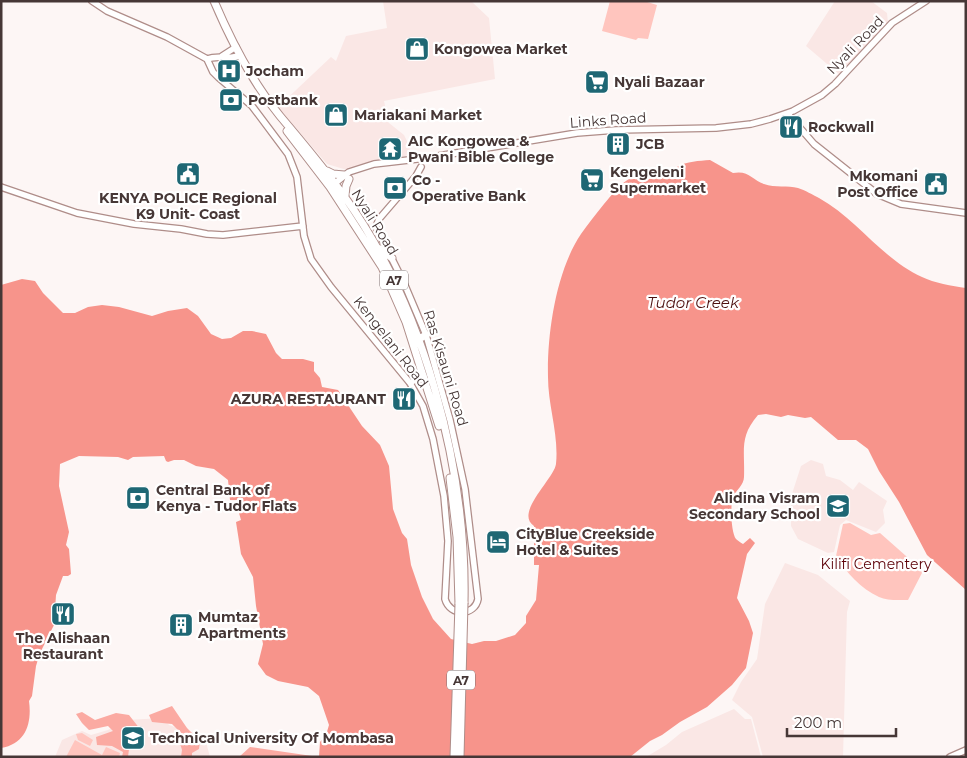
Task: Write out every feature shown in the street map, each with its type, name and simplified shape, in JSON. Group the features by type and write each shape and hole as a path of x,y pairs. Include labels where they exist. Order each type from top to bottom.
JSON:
{"highway":[{"name":"Nyali Road","path":"213,1 238,56 268,108 334,188 344,196 376,246 422,337 458,494 464,562 462,604"},
{"name":"Nyali Road","path":"238,56 280,116 325,170 386,276 406,322 442,436 454,499 462,604"},
{"path":"325,170 347,177 344,196"},
{"path":"376,246 392,258"},
{"name":"A7","path":"454,757 455,690 462,604"},
{"name":"A7","path":"460,757 462,604"}],"main road":[{"path":"92,1 107,11 167,37 207,59 222,56 234,48"},
{"name":"Nyali Road","path":"800,108 835,84 892,23 926,1"},
{"path":"222,56 228,58 238,56"},
{"name":"Kengelani Road","path":"207,59 213,72 252,106 288,154 297,176 306,246 318,270 410,383 427,417 444,496 448,540 446,602"},
{"path":"798,124 800,108"},
{"name":"Links Road","path":"334,188 356,170 364,166 387,162 577,133 616,130 736,127 788,114 800,108"},
{"path":"788,114 814,144 882,196 901,204 966,213"},
{"name":"Ras Kisauni Road","path":"421,167 416,176 377,222 376,229 392,258 422,337 460,458 478,599 473,609 457,612 450,608 446,602"},
{"path":"1,187 77,213 134,224 207,234 223,235 303,226"},
{"path":"950,757 966,750"}],"street":[{"name":"Ras Kisauni Road","path":"421,167 423,158"},
{"path":"410,383 424,376"}],"shaded area":[{"path":"383,1 471,1 489,18 495,79 384,101 389,123 404,135 410,147 410,155 373,162 347,170 327,164 278,107 331,57 336,61 346,36 387,28"},
{"path":"835,1 871,1 887,13 888,23 840,75 806,46"},
{"name":"Alidina Visram Secondary School","path":"811,460 823,464 826,476 840,480 853,490 859,482 887,501 883,510 885,523 876,532 846,520 840,525 834,552 828,553 798,539 791,526 791,497 801,466"},
{"path":"785,563 818,575 850,601 847,612 843,757 763,757 752,717 732,700 741,682 757,659 765,604"},
{"path":"172,706 187,728 200,741 199,749 192,753 192,757 181,757 182,750 179,740 183,735 172,724 152,722 149,715"},
{"path":"734,709 745,719 751,719 761,757 646,757 666,745 682,732"},
{"path":"82,712 95,720 116,713 129,715 140,729 132,737 128,757 122,757 123,752 112,746 97,745 96,737 113,731 108,726 89,730 76,714"},
{"name":"Technical University Of Mombasa","path":"163,718 169,725 189,732 206,742 210,757 55,757 62,740 82,731 91,735 108,730 126,720"},
{"path":"250,747 319,757 239,757"}],"green space":[{"path":"610,1 644,1 657,5 648,39 638,38 636,40 602,31"},
{"name":"Kilifi Cementery","path":"850,523 871,535 880,533 923,571 908,600 889,600 872,594 854,580 844,568 836,556 843,524"},
{"path":"82,733 93,740 90,746 78,740 76,734"},
{"path":"75,740 102,755 106,747 120,753 119,757 66,757"}],"water":[{"name":"Tudor Creek","path":"710,160 733,173 747,174 764,184 794,187 806,191 833,207 894,260 908,269 932,281 966,288 966,590 927,555 868,449 856,440 838,440 811,417 758,415 745,437 744,480 733,497 731,512 736,539 743,544 750,538 755,543 747,554 737,598 753,633 746,668 732,685 707,707 650,741 630,757 319,757 320,742 326,735 329,725 319,696 308,687 278,681 266,675 258,664 263,644 253,577 241,554 236,522 241,520 239,513 242,505 238,500 230,500 228,480 214,469 196,466 184,460 168,462 164,456 133,457 128,460 118,457 79,456 60,464 59,486 69,532 66,545 69,549 71,574 63,576 56,595 54,625 40,653 36,666 32,696 29,701 30,709 26,731 16,742 1,748 1,285 22,279 35,281 43,293 63,313 75,313 88,307 102,305 119,307 152,316 187,308 198,316 211,334 222,339 231,338 243,331 266,334 276,353 282,359 303,359 314,362 314,371 320,378 322,387 338,390 362,426 380,445 389,466 393,509 402,533 407,539 411,565 422,597 433,619 451,639 472,644 496,641 515,635 526,623 526,616 536,600 539,565 534,565 534,526 529,520 529,513 556,464 556,442 548,388 549,342 559,284 572,249 598,212 627,180 636,177 653,179 685,164"}],"place":[{"name":"Kongowea Market","path":"417,49"},
{"name":"Jocham","path":"229,71"},
{"name":"Nyali Bazaar","path":"597,82"},
{"name":"Postbank","path":"231,100"},
{"name":"Mariakani Market","path":"336,115"},
{"name":"Rockwall","path":"791,127"},
{"name":"JCB","path":"618,144"},
{"name":"AIC Kongowea & Pwani Bible College","path":"390,149"},
{"name":"KENYA POLICE Regional K9 Unit- Coast","path":"188,174"},
{"name":"Kengeleni Supermarket","path":"592,180"},
{"name":"Mkomani Post Office","path":"936,184"},
{"name":"Co - Operative Bank","path":"395,188"},
{"name":"AZURA RESTAURANT","path":"404,399"},
{"name":"Central Bank of Kenya - Tudor Flats","path":"138,498"},
{"name":"Alidina Visram Secondary School","path":"838,506"},
{"name":"CityBlue Creekside Hotel & Suites","path":"498,542"},
{"name":"The Alishaan Restaurant","path":"63,614"},
{"name":"Mumtaz Apartments","path":"181,625"},
{"name":"Technical University Of Mombasa","path":"133,738"}]}
